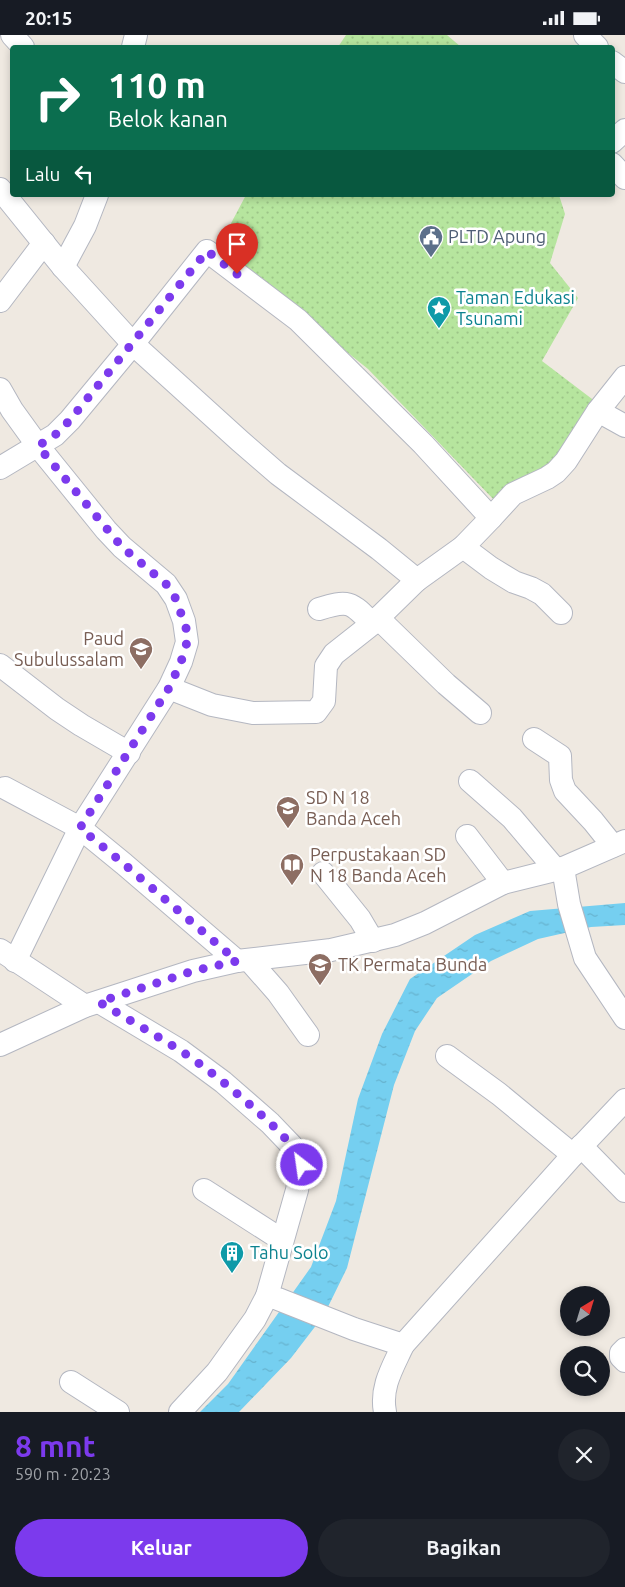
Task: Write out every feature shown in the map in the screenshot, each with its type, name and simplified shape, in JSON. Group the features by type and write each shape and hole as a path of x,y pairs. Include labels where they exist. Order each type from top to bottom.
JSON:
{"street":[{"path":"12,35 21,45"},
{"path":"585,35 595,45"},
{"path":"605,45 613,35"},
{"path":"615,64 625,72"},
{"path":"615,139 625,130"},
{"path":"615,166 625,178"},
{"path":"0,189 63,267 133,344 278,474 379,549 417,580"},
{"path":"63,267 85,226 96,197"},
{"path":"0,301 44,243"},
{"path":"0,469 55,435 70,420 207,251 298,320 423,444 491,518"},
{"path":"169,688 212,705 253,713 316,712 324,701 326,666 334,654 375,621 417,580 463,547 513,493 548,478 556,472 566,461 598,411 625,377"},
{"path":"0,389 12,410 38,446 117,541 166,584 176,599 187,631 187,642 181,662 169,688 80,828 8,955 92,1004 181,1051 223,1082 270,1123 293,1147 299,1155 302,1165 282,1240 272,1298 217,1372 180,1412"},
{"path":"598,411 625,426"},
{"path":"463,547 514,582 542,594 561,613"},
{"path":"319,609 335,604 354,606 375,621 480,713"},
{"path":"0,665 57,709 129,753"},
{"path":"0,1045 92,1004 193,971 243,961 331,950 395,935 425,923 503,883 559,869 619,844 593,821 565,791 561,780 560,756 534,739"},
{"path":"470,781 512,818 559,869 585,958 625,1018"},
{"path":"5,788 80,828 243,961 278,993 308,1035"},
{"path":"466,836 503,883"},
{"path":"323,873 360,919 373,941"},
{"path":"447,1055 577,1150 625,1191"},
{"path":"385,1412 387,1377 403,1345 577,1150 625,1100"},
{"path":"204,1190 282,1240"},
{"path":"272,1298 403,1345"},
{"path":"625,1349 621,1353 621,1357 625,1361"},
{"path":"71,1382 118,1412"}],"green space":[{"path":"346,35 447,35 459,45 339,45"},
{"name":"Taman Edukasi Tsunami","path":"245,197 560,197 565,214 550,263 578,298 542,361 596,402 554,469 496,502 368,369 265,286 219,246"}],"water":[{"path":"625,903 625,925 591,927 538,939 491,961 437,998 415,1031 394,1085 347,1268 324,1315 291,1358 239,1412 200,1412 228,1384 311,1267 336,1201 358,1099 382,1034 410,979 475,935 530,911"}],"place":[{"name":"PLTD Apung","path":"431,258"},
{"name":"Taman Edukasi Tsunami","path":"439,329"},
{"name":"Paud Subulussalam","path":"141,670"},
{"name":"SD N 18 Banda Aceh","path":"288,829"},
{"name":"Perpustakaan SD N 18 Banda Aceh","path":"292,886"},
{"name":"TK Permata Bunda","path":"320,986"},
{"name":"Tahu Solo","path":"232,1274"}],"route":[{"path":"237,274 207,251 70,420 55,435 38,446 106,530 122,547 166,584 176,599 187,631 187,642 181,662 169,688 80,828 237,961 193,971 99,1002 181,1051 223,1082 270,1123 293,1147 299,1155 302,1165"}]}
